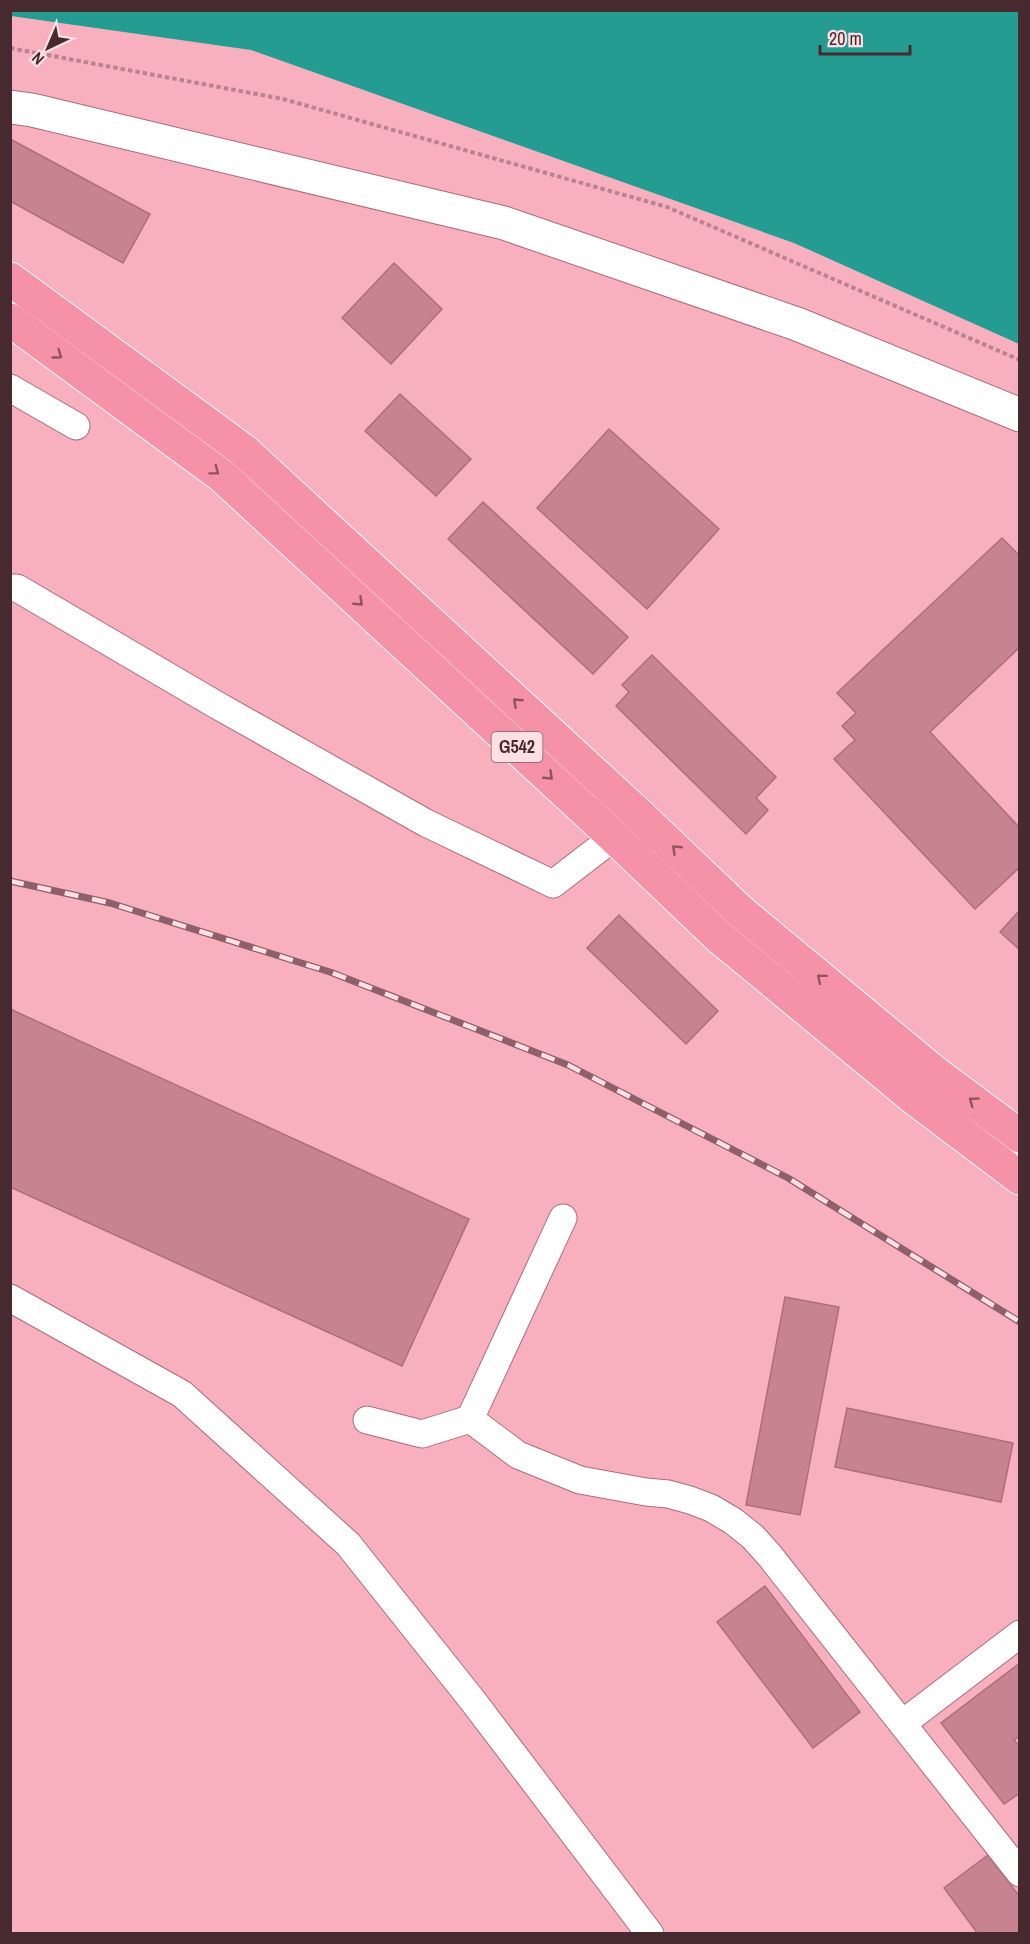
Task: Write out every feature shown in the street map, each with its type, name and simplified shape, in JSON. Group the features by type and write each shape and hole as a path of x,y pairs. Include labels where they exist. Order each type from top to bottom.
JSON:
{"highway":[{"name":"G542","path":"10,279 243,450 636,812 741,912 934,1072 1020,1136"},
{"name":"G542","path":"10,320 222,476 614,837 719,937 914,1098 1020,1178"}],"street":[{"path":"10,107 32,110 504,223 797,324 1020,415"},
{"path":"10,388 76,426"},
{"path":"10,588 16,588 416,817 553,884 614,837 636,812"},
{"path":"367,1420 422,1434 470,1419 563,1218"},
{"path":"10,1298 182,1394 348,1544 473,1701 650,1934"},
{"path":"470,1419 518,1455 580,1480 690,1500 733,1521 753,1537 1020,1873"},
{"path":"903,1723 1020,1634"}],"path":[{"path":"10,48 283,99 667,207 1020,360"}],"water":[{"path":"11,10 1019,11 1019,344 794,243 251,50 11,16"}],"building":[{"path":"10,139 150,214 123,263 10,201"},
{"path":"394,263 442,309 391,364 342,318"},
{"path":"400,394 471,459 436,496 365,431"},
{"path":"609,429 719,529 647,609 537,508"},
{"path":"483,502 628,637 593,674 448,539"},
{"path":"1002,538 1020,556 1020,647 930,732 1020,828 1020,867 975,909 834,759 855,740 842,726 856,713 837,693"},
{"path":"652,655 776,777 756,798 768,810 746,834 616,706 629,692 622,685"},
{"path":"1020,910 1020,950 1000,932"},
{"path":"619,915 718,1011 686,1044 587,948"},
{"path":"10,1009 469,1219 402,1366 10,1187"},
{"path":"785,1297 839,1307 800,1515 746,1505"},
{"path":"847,1408 1013,1443 1001,1502 835,1467"},
{"path":"765,1586 860,1712 813,1748 717,1622"},
{"path":"1020,1663 1020,1736 1014,1740 1020,1747 1020,1793 1004,1804 941,1723"},
{"path":"988,1855 1020,1897 1020,1934 978,1934 944,1888"}],"railway":[{"path":"10,881 110,903 330,972 568,1065 788,1178 1020,1322"}]}
